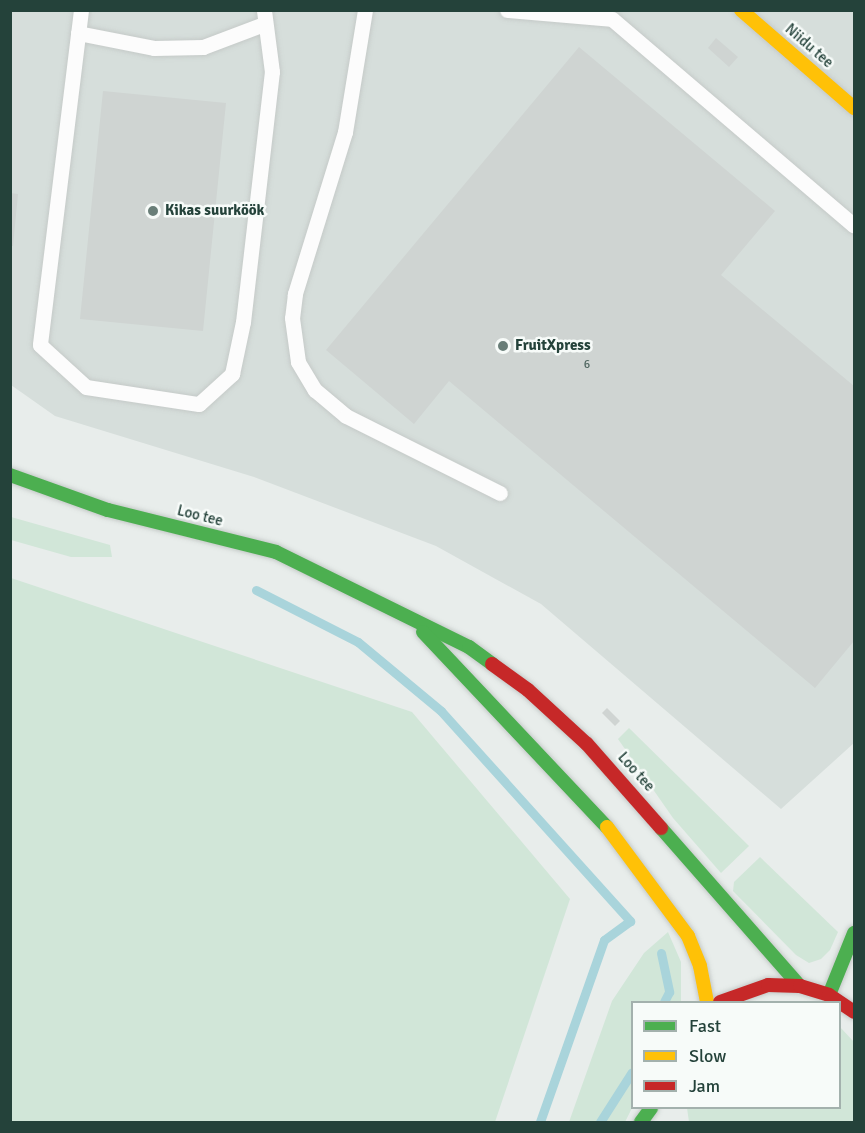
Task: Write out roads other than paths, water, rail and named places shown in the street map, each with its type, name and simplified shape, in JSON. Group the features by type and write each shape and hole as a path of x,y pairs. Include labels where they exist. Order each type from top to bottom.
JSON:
{"street":[{"name":"Niidu tee","path":"741,10 855,108"},
{"name":"Loo tee","path":"10,475 24,483 108,510 276,552 469,647 528,690 587,744 800,986"},
{"name":"Loo tee","path":"32,500 108,510"},
{"name":"Loo tee","path":"412,620 602,821 688,936 700,966 707,1001"},
{"path":"829,995 855,933"},
{"path":"722,1001 737,993 768,985 800,986 829,995 838,1001"},
{"path":"841,1003 855,1012"},
{"path":"641,1122 650,1109"}],"lane":[{"path":"78,33 154,48 203,47 264,17 272,72 243,322 232,374 199,404 86,387 40,345 78,33 81,10"},
{"path":"365,10 345,132 295,294 292,318 298,362 315,390 346,416 500,493"},
{"path":"507,10 612,20 855,226"}],"waterway":[{"path":"256,590 358,642 441,711 630,921 604,940 540,1122"},
{"path":"661,953 669,992 664,1001"},
{"path":"600,1122 631,1074"}],"place":[{"name":"Kikas suurköök","path":"153,211"},
{"name":"FruitXpress","path":"503,346"}]}
